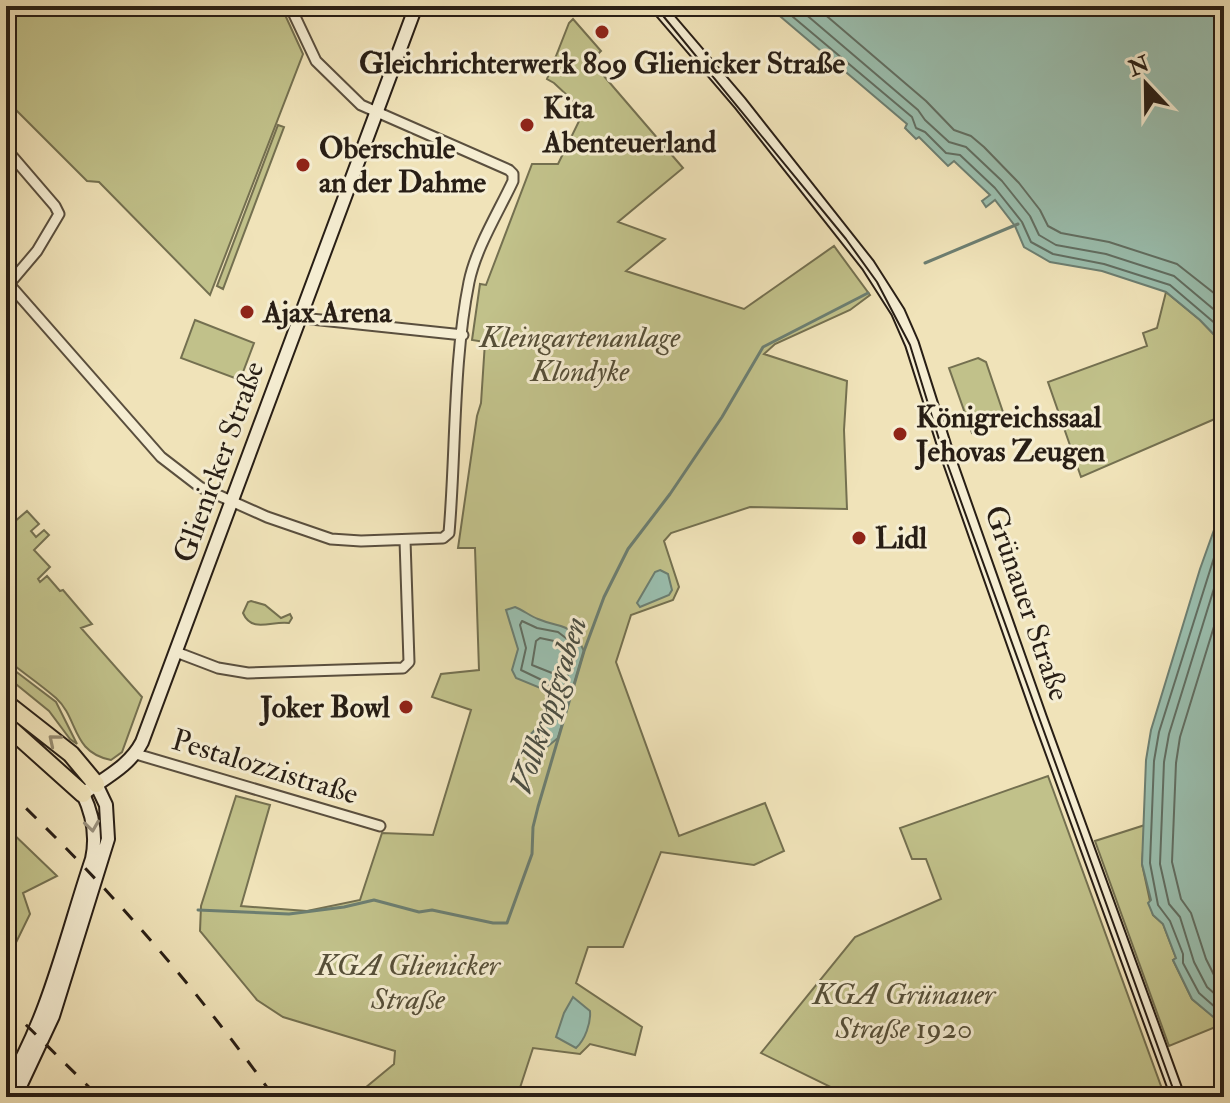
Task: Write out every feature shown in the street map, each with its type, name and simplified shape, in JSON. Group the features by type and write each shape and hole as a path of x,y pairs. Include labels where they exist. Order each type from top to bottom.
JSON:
{"highway":[{"path":"6,703 71,754 90,789"},
{"path":"6,725 90,789"}],"main road":[{"name":"Glienicker Straße","path":"136,754 416,6"},
{"name":"Grünauer Straße","path":"657,6 740,103 868,265 898,312 912,344 1040,718 1178,1097"},
{"path":"14,1091 53,1016 108,839 106,805 90,789 136,754"}],"street":[{"path":"6,149 59,214 37,251 9,284 161,457 200,487 231,503 331,539 443,538 449,533 463,335 472,271 513,181 513,174 463,148 361,105 316,61 290,6"},
{"path":"301,314 311,319 463,335"},
{"path":"176,652 218,668 248,673 403,668 409,662 405,540"},
{"name":"Pestalozzistraße","path":"136,754 380,826"}],"green space":[{"path":"6,6 281,6 303,54 210,295 99,182 87,181 6,100"},
{"path":"573,19 601,51 591,61 683,168 618,222 665,239 626,271 744,309 834,246 870,295 850,310 775,344 764,354 847,381 844,430 847,509 750,507 671,533 664,541 679,587 673,600 631,615 616,662 679,836 765,803 784,851 754,865 661,852 623,947 588,947 576,983 642,1027 635,1055 590,1044 580,1054 533,1048 517,1097 370,1097 365,1088 394,1064 395,1051 283,1017 257,1000 200,931 201,906 236,796 270,805 241,906 307,911 360,900 382,833 433,835 471,710 432,697 441,674 479,670 475,548 458,548 481,403 485,342 472,340 480,284 486,285 532,164 558,164 584,111 547,79"},
{"path":"278,125 284,127 223,289 217,286"},
{"path":"1166,292 1224,345 1224,415 1081,477 1048,382 1147,346 1143,333 1157,328"},
{"path":"195,320 254,343 240,380 181,358"},
{"path":"978,358 986,362 1005,418 1001,423 972,433 949,368"},
{"path":"27,511 39,524 31,531 36,537 44,530 49,535 34,550 50,567 38,579 40,582 47,576 60,591 63,590 92,624 81,628 142,697 122,752 111,760 89,750 56,698 6,659 6,529"},
{"path":"251,601 265,605 281,618 290,614 292,618 289,623 252,623 243,613"},
{"path":"6,664 56,702 77,744 49,711 6,676"},
{"name":"KGA Grünauer Straße 1920","path":"1048,776 1165,1097 851,1097 761,1053 855,937 941,899 926,859 912,859 900,828"},
{"path":"1145,825 1142,864 1153,915 1163,924 1176,958 1173,960 1192,999 1223,1024 1169,1046 1095,841"},
{"path":"6,827 57,876 23,893 30,914 7,961"}],"water":[{"path":"768,6 1224,6 1224,345 1166,292 1102,271 1050,262 1024,247 1015,226 995,200 986,207 982,201 990,195 954,161 948,166 919,137 916,139 905,128 907,124"},
{"path":"1224,502 1224,1026 1192,999 1173,960 1176,958 1163,924 1153,915 1148,903 1151,900 1142,864 1146,760 1151,730 1200,569"},
{"path":"660,570 668,574 672,590 669,595 640,607 637,603 655,572"},
{"path":"515,607 570,630 584,651 558,738 547,747 534,744 530,735 546,718 550,701 543,689 516,678 512,670 518,649 506,610"},
{"path":"573,997 590,1011 587,1031 576,1048 556,1037"}],"waterway":[{"name":"Vollkropfgraben","path":"925,263 1018,224"},
{"name":"Vollkropfgraben","path":"198,910 289,914 374,900 419,912 432,910 507,923 532,854 533,827 538,807 584,651 604,597 628,549 722,417 763,347 868,293"}],"tram line":[{"path":"655,6 846,239 877,282 910,345 942,449 1176,1097"}],"railway":[{"path":"6,789 147,936 244,1055 274,1097"},
{"path":"6,1005 99,1097"}],"place":[{"name":"Gleichrichterwerk 809 Glienicker Straße","path":"602,32"},
{"name":"Kita Abenteuerland","path":"527,125"},
{"name":"Oberschule an der Dahme","path":"303,165"},
{"name":"Ajax Arena","path":"247,312"},
{"name":"Königreichssaal Jehovas Zeugen","path":"900,434"},
{"name":"Lidl","path":"859,538"},
{"name":"Joker Bowl","path":"406,707"}],"park label":[{"name":"Kleingartenanlage Klondyke","path":"580,354"},
{"name":"KGA Glienicker Straße","path":"408,982"}]}
